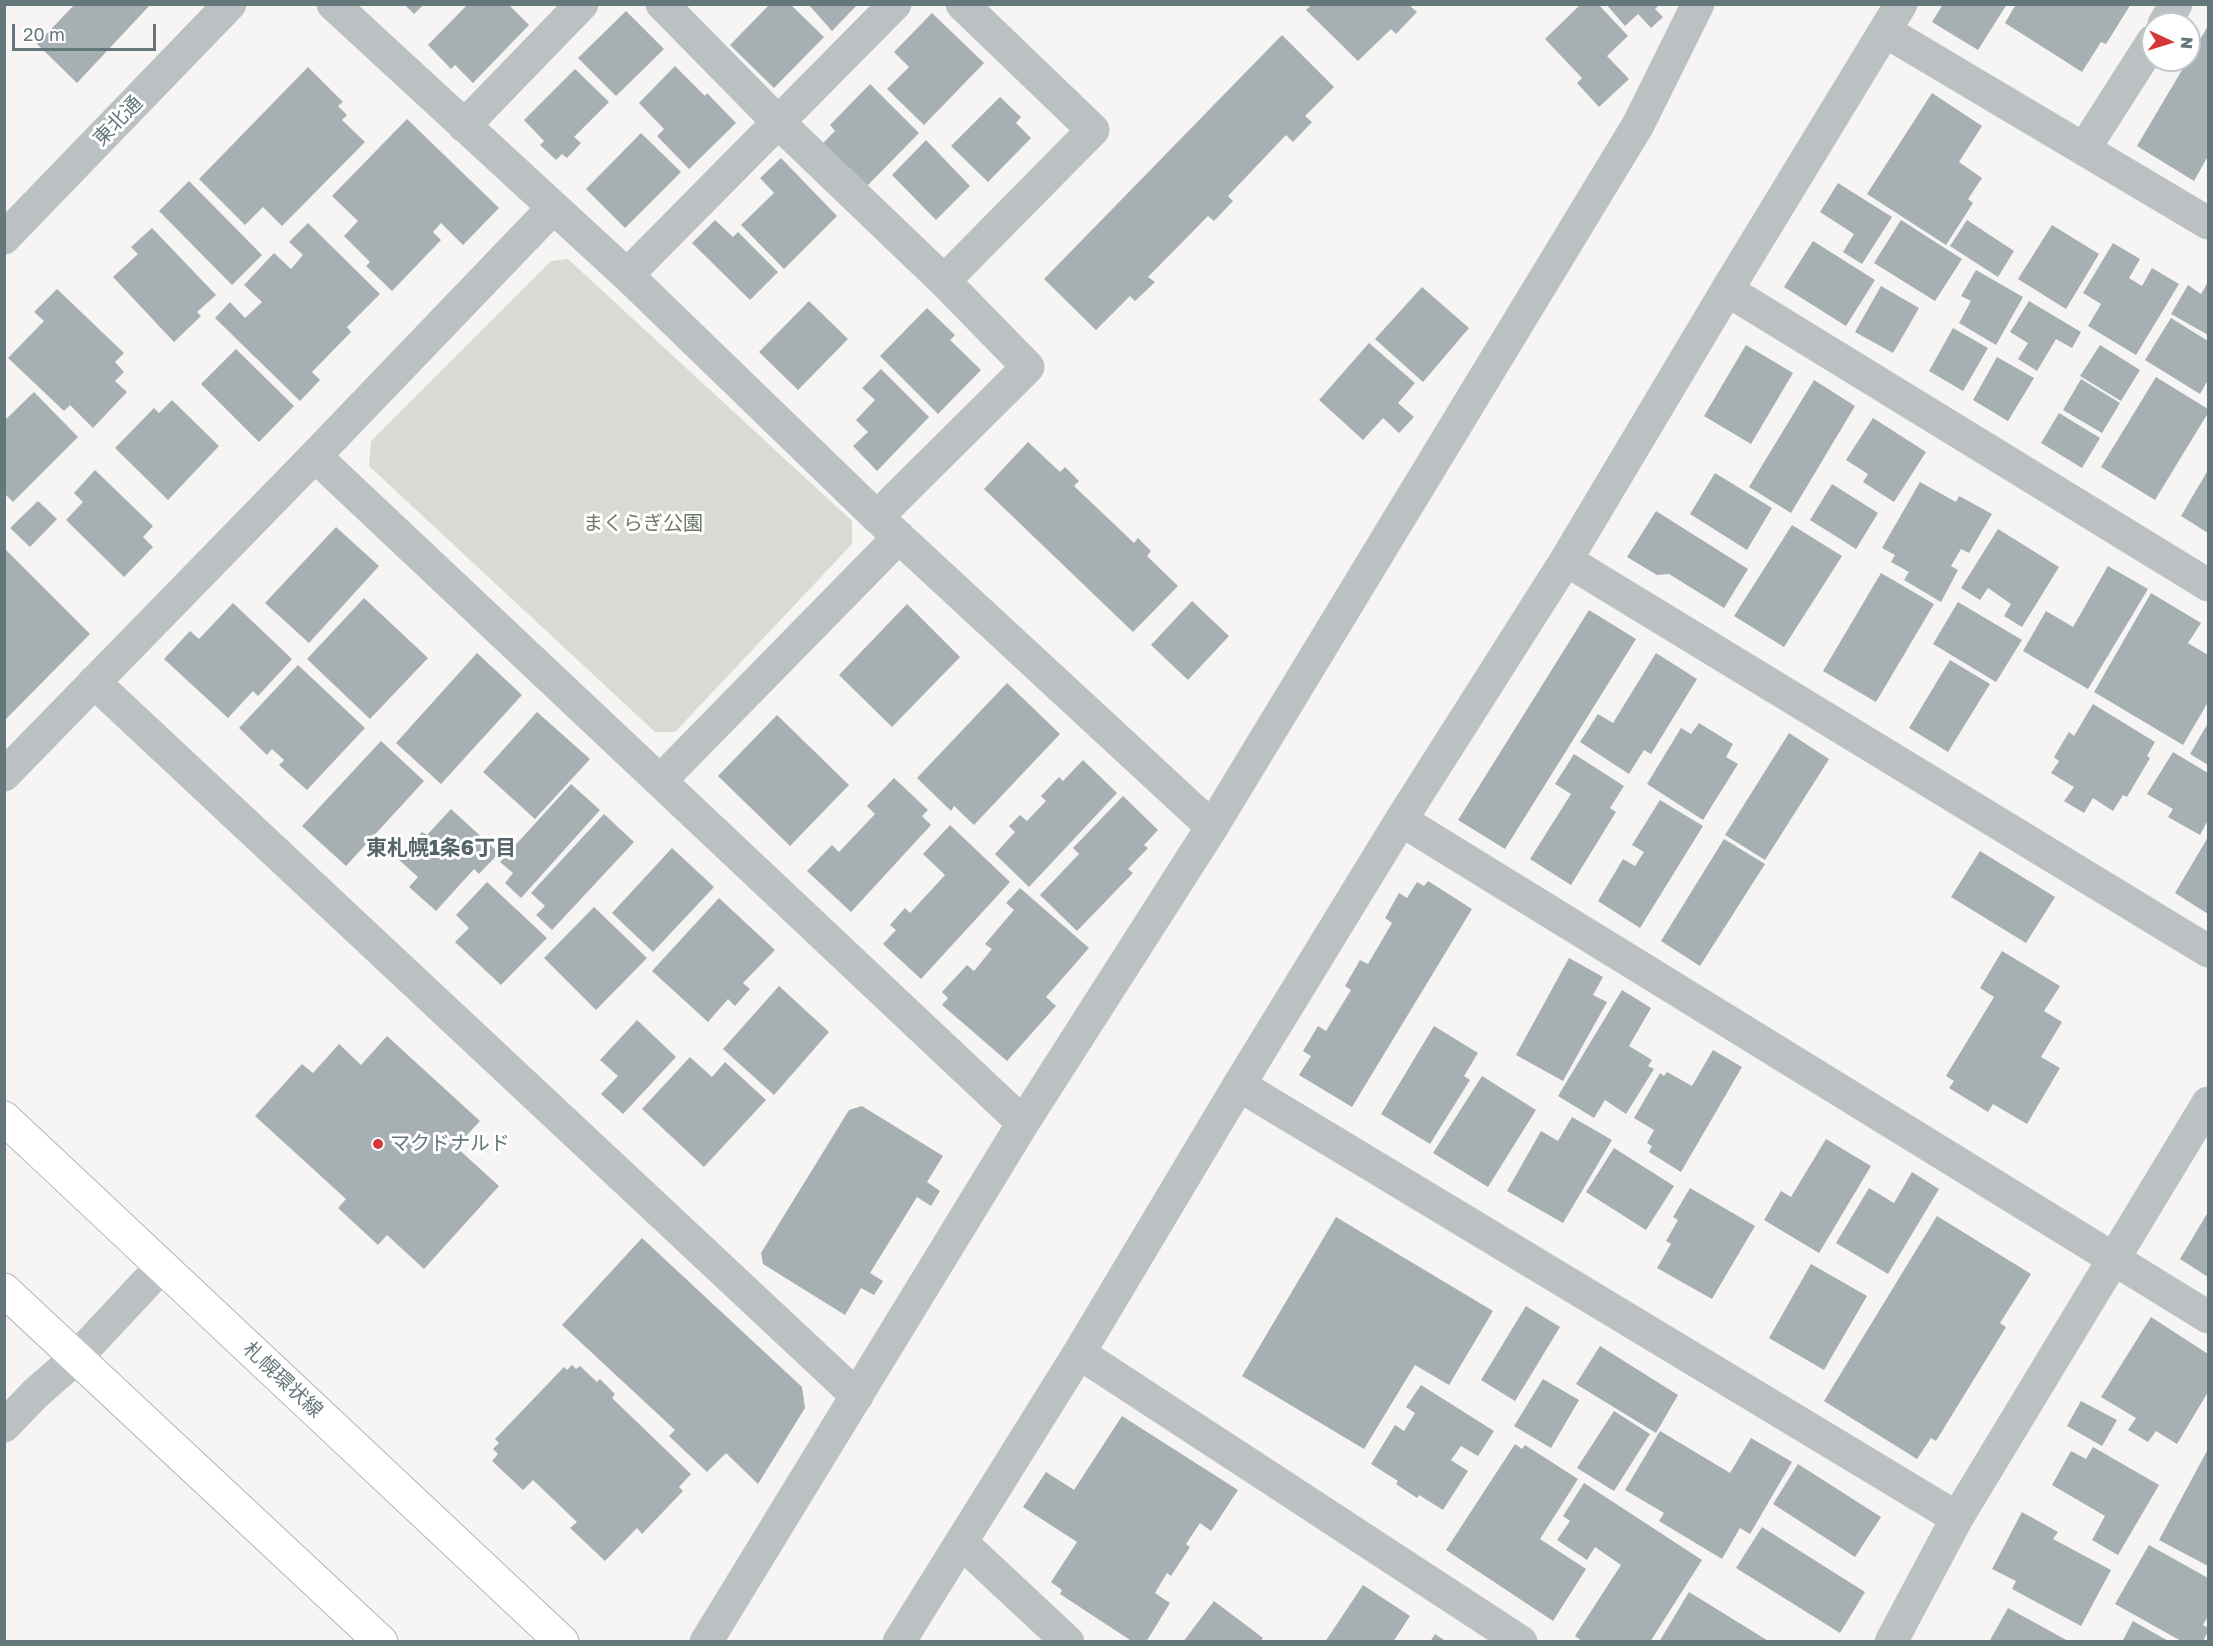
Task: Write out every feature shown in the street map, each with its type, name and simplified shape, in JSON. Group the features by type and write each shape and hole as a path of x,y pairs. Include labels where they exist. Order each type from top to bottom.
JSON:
{"main road":[{"name":"札幌環状線","path":"4,1118 562,1641"},
{"path":"4,1290 381,1641"}],"street":[{"name":"東北通","path":"4,238 230,4"},
{"path":"333,4 627,275 888,527 1212,826"},
{"path":"464,126 582,4"},
{"path":"660,781 1028,367 944,281 778,122 662,4"},
{"path":"627,275 895,4"},
{"path":"944,281 1093,130 962,4"},
{"path":"706,1641 1023,1123 1212,826 1638,125 1698,4"},
{"path":"899,1641 1079,1353 1401,820 1566,560 1893,18 2084,149 2208,223"},
{"path":"2084,149 2141,59"},
{"path":"4,775 553,208"},
{"path":"1727,290 2208,585"},
{"path":"315,456 1023,1123"},
{"path":"1566,560 2208,951"},
{"path":"94,682 857,1396"},
{"path":"1401,820 2208,1317"},
{"path":"1239,1085 1957,1518"},
{"path":"1891,1641 1957,1518 2208,1103"},
{"path":"4,1426 36,1393 77,1357 162,1266"},
{"path":"1079,1353 1521,1641"},
{"path":"962,1543 1068,1641"}],"green space":[{"name":"まくらぎ公園","path":"568,259 852,521 852,544 675,732 655,732 369,466 371,441 551,261"}],"building":[{"path":"75,4 151,4 77,83 37,44"},
{"path":"404,4 424,4 414,14"},
{"path":"468,4 508,4 529,25 473,83 455,65 451,69 428,45"},
{"path":"808,4 858,4 832,31"},
{"path":"1312,4 1413,4 1411,7 1417,12 1396,34 1391,29 1358,61 1306,10"},
{"path":"1581,4 1598,4 1628,36 1607,56 1629,79 1599,107 1577,83 1582,78 1545,39"},
{"path":"1606,4 1660,4 1655,9 1663,17 1651,28 1638,14 1625,26"},
{"path":"1943,4 2007,4 1978,50 1932,22"},
{"path":"2016,4 2131,4 2106,44 2101,42 2082,72 2005,23"},
{"path":"769,5 791,5 824,37 774,88 730,45"},
{"path":"626,11 664,49 616,96 578,58"},
{"path":"932,13 984,63 924,125 887,89 909,67 894,52"},
{"path":"2208,26 2208,156 2194,181 2137,146 2181,72 2201,72 2201,38"},
{"path":"1282,35 1334,87 1305,116 1312,122 1293,142 1286,135 1228,196 1233,201 1214,221 1208,216 1148,277 1155,282 1135,301 1130,296 1096,330 1044,279"},
{"path":"675,66 705,96 707,93 736,123 689,169 657,136 664,129 639,103"},
{"path":"308,67 343,102 338,106 347,115 342,120 365,142 282,226 263,207 245,225 199,179"},
{"path":"575,69 609,102 574,137 581,143 567,158 562,154 556,160 540,145 544,141 524,120"},
{"path":"870,84 919,133 867,186 823,143 835,131 830,125"},
{"path":"1932,93 1982,126 1959,162 1982,178 1968,199 1973,203 1946,245 1867,194"},
{"path":"1000,97 1021,117 1016,123 1031,138 988,182 951,146"},
{"path":"407,119 499,208 463,245 441,223 433,232 441,240 392,291 366,266 370,262 344,236 358,221 332,196"},
{"path":"641,133 681,172 625,228 586,189"},
{"path":"926,140 970,186 936,220 892,175"},
{"path":"781,158 837,216 784,269 741,225 774,193 760,178"},
{"path":"189,181 262,255 232,285 159,211"},
{"path":"1838,183 1892,217 1862,264 1843,252 1854,234 1820,212"},
{"path":"715,220 733,237 738,232 778,272 750,300 692,243"},
{"path":"1901,220 1962,259 1935,301 1874,263"},
{"path":"1967,220 2014,251 1998,277 1950,246"},
{"path":"308,223 380,294 347,327 351,332 312,372 320,380 300,401 215,318 230,302 245,318 262,302 244,285 274,253 291,269 303,255 289,242"},
{"path":"2052,225 2099,254 2066,309 2018,279"},
{"path":"152,228 216,295 197,312 201,316 174,342 113,277 138,254 131,247"},
{"path":"1813,241 1875,280 1846,326 1784,287"},
{"path":"2113,243 2140,259 2129,278 2142,286 2152,268 2179,284 2136,355 2088,326 2101,304 2083,293"},
{"path":"1976,270 2023,297 1996,345 1959,323 1971,301 1961,296"},
{"path":"2208,282 2208,335 2171,314 2188,285 2201,294"},
{"path":"1881,286 1919,308 1893,353 1855,332"},
{"path":"1422,287 1469,328 1423,382 1375,339"},
{"path":"57,289 124,353 115,362 124,372 115,381 127,392 93,428 70,405 64,411 8,358 44,321 34,312"},
{"path":"809,301 848,339 798,390 759,352"},
{"path":"2029,301 2081,332 2072,348 2056,339 2037,371 2018,359 2028,343 2010,332"},
{"path":"927,308 955,335 950,340 981,370 938,414 880,356"},
{"path":"2171,318 2208,341 2208,380 2200,394 2145,360"},
{"path":"1953,328 1988,348 1963,391 1929,371"},
{"path":"1369,343 1415,383 1398,403 1414,417 1399,433 1383,418 1363,440 1319,400"},
{"path":"1746,345 1793,373 1751,444 1704,416"},
{"path":"2100,345 2140,370 2121,401 2080,376"},
{"path":"236,349 294,406 259,442 201,384"},
{"path":"1997,357 2034,378 2008,421 1973,400"},
{"path":"881,369 929,417 877,471 853,446 868,432 856,420 875,400 862,388"},
{"path":"2156,377 2208,409 2208,413 2155,500 2101,467"},
{"path":"2081,379 2120,403 2102,433 2063,410"},
{"path":"1814,380 1855,406 1791,513 1749,487"},
{"path":"34,392 78,437 13,502 4,493 4,421"},
{"path":"172,400 219,446 168,500 115,448 154,408 159,413"},
{"path":"2059,413 2100,438 2082,468 2041,443"},
{"path":"1873,418 1926,452 1894,502 1863,482 1868,474 1846,460"},
{"path":"1028,442 1060,472 1065,467 1079,481 1074,486 1134,543 1138,538 1151,551 1147,556 1178,586 1133,632 984,489"},
{"path":"95,470 153,526 143,537 153,547 124,577 66,520 83,502 74,493"},
{"path":"2208,470 2208,533 2181,516"},
{"path":"1715,473 1772,508 1747,550 1690,514"},
{"path":"1920,482 1956,502 1959,496 1992,514 1969,553 1961,549 1951,566 1958,570 1941,602 1904,580 1909,572 1891,562 1895,555 1882,548"},
{"path":"1832,484 1878,513 1856,549 1810,520"},
{"path":"38,501 57,519 30,547 10,528"},
{"path":"1656,511 1748,569 1724,608 1669,574 1657,575 1627,557"},
{"path":"1792,525 1842,556 1784,647 1734,616"},
{"path":"336,527 379,566 309,643 265,603"},
{"path":"1998,529 2059,567 2022,627 2004,616 2011,604 1988,588 1980,600 1961,588"},
{"path":"4,548 90,634 4,721"},
{"path":"2108,566 2148,589 2088,689 2023,651 2046,611 2073,627"},
{"path":"1881,573 1934,604 1876,702 1823,671"},
{"path":"2151,593 2201,623 2188,643 2208,655 2208,702 2183,745 2094,692"},
{"path":"364,598 428,658 370,719 307,659"},
{"path":"1192,601 1229,636 1188,680 1151,645"},
{"path":"1958,602 2022,640 1996,682 1933,644"},
{"path":"233,603 292,659 258,696 253,691 228,718 164,659 190,631 199,639"},
{"path":"907,604 960,657 892,727 839,675"},
{"path":"1589,610 1636,639 1505,849 1458,820"},
{"path":"477,653 522,695 441,784 396,743"},
{"path":"1656,653 1697,679 1651,754 1644,750 1629,774 1580,742 1598,714 1613,723"},
{"path":"1950,660 1990,684 1948,752 1909,728"},
{"path":"298,665 365,728 307,790 279,765 284,760 272,749 267,755 239,728"},
{"path":"1007,683 1060,734 974,825 954,806 951,811 917,778"},
{"path":"2093,704 2155,742 2147,756 2150,758 2127,797 2123,795 2113,811 2093,798 2084,813 2064,801 2074,787 2051,773 2059,761 2054,757 2069,732 2074,736"},
{"path":"537,712 590,759 535,819 483,772"},
{"path":"777,715 849,785 790,846 718,776"},
{"path":"1699,723 1733,744 1726,757 1738,764 1703,820 1647,784 1681,728 1691,734"},
{"path":"2208,723 2208,765 2190,754"},
{"path":"1789,733 1829,759 1765,860 1725,835"},
{"path":"381,741 424,781 346,866 302,826"},
{"path":"2173,752 2208,773 2208,820 2200,835 2168,817 2173,809 2147,794"},
{"path":"1574,754 1624,786 1610,808 1616,812 1571,885 1530,859 1571,794 1555,784"},
{"path":"1083,760 1117,793 1029,887 995,854 1015,832 1009,826 1020,815 1027,821 1046,801 1041,796 1059,777 1063,781"},
{"path":"894,778 928,810 922,816 931,825 851,912 807,871 832,845 839,852 875,814 867,806"},
{"path":"571,784 600,810 521,898 505,883 513,873 500,862"},
{"path":"1123,796 1158,830 1144,845 1148,848 1128,869 1133,873 1077,931 1040,895 1079,854 1073,848"},
{"path":"1660,800 1703,826 1640,928 1598,901 1623,859 1635,866 1644,852 1632,845"},
{"path":"451,809 499,853 479,874 474,869 436,911 409,887 418,877 398,859 422,832 427,835"},
{"path":"604,814 634,842 552,930 536,915 545,906 531,893"},
{"path":"950,825 1010,882 921,979 883,944 896,930 890,925 905,908 910,913 945,875 923,854"},
{"path":"2208,837 2208,914 2175,893"},
{"path":"1724,839 1765,864 1700,966 1661,941"},
{"path":"672,848 714,887 653,952 612,913"},
{"path":"1980,851 2055,897 2026,943 1951,897"},
{"path":"1428,881 1472,909 1352,1107 1299,1075 1311,1056 1303,1051 1318,1026 1326,1031 1351,990 1345,986 1360,960 1368,964 1392,923 1385,918 1399,893 1407,898 1417,882 1424,886"},
{"path":"487,882 547,938 501,985 455,942 469,928 456,915"},
{"path":"1020,888 1089,948 1046,997 1056,1006 1007,1061 942,1005 948,998 942,992 967,965 974,971 992,949 985,944 1014,910 1006,903"},
{"path":"719,898 775,950 743,983 750,989 735,1006 728,999 708,1022 652,971"},
{"path":"594,907 647,958 596,1010 544,958"},
{"path":"2002,951 2060,986 2044,1011 2062,1022 2041,1057 2060,1068 2027,1124 1993,1104 1988,1112 1949,1088 1954,1081 1946,1076 1994,997 1980,988"},
{"path":"1569,958 1603,977 1593,995 1607,1002 1563,1081 1516,1055"},
{"path":"779,986 829,1032 774,1095 723,1049"},
{"path":"1622,990 1651,1008 1629,1046 1652,1060 1648,1066 1654,1069 1626,1114 1605,1100 1594,1118 1558,1096"},
{"path":"637,1020 676,1057 623,1114 601,1094 618,1076 600,1060"},
{"path":"1434,1026 1478,1053 1464,1076 1470,1080 1430,1144 1381,1114"},
{"path":"387,1036 480,1121 456,1147 499,1186 424,1269 387,1235 378,1245 338,1208 346,1199 255,1116 302,1064 313,1073 339,1044 361,1065"},
{"path":"1713,1050 1742,1067 1681,1172 1649,1152 1652,1146 1647,1143 1654,1130 1634,1118 1660,1073 1664,1076 1667,1072 1692,1086"},
{"path":"690,1057 712,1077 725,1062 766,1100 704,1167 642,1109"},
{"path":"1482,1076 1536,1110 1488,1187 1433,1153"},
{"path":"862,1106 943,1156 927,1182 940,1191 931,1206 917,1197 870,1273 883,1281 874,1295 861,1288 845,1315 763,1264 761,1253 849,1110"},
{"path":"1572,1117 1612,1140 1563,1223 1507,1191 1541,1131 1558,1141"},
{"path":"1826,1139 1871,1166 1819,1253 1764,1220 1781,1191 1791,1197"},
{"path":"1614,1148 1674,1186 1646,1230 1586,1192"},
{"path":"1912,1172 1939,1189 1888,1274 1836,1243 1869,1188 1894,1203"},
{"path":"1690,1188 1755,1226 1712,1299 1657,1268 1671,1244 1666,1241 1678,1220 1673,1217"},
{"path":"2208,1212 2208,1277 2180,1259"},
{"path":"1937,1216 2031,1274 2000,1323 2006,1327 1936,1441 1931,1438 1917,1459 1824,1401"},
{"path":"1336,1217 1493,1311 1449,1385 1415,1365 1364,1449 1242,1376"},
{"path":"642,1238 802,1387 805,1408 758,1484 726,1453 707,1472 669,1436 675,1430 562,1325"},
{"path":"1811,1264 1867,1296 1824,1370 1769,1338"},
{"path":"1526,1306 1560,1327 1515,1401 1481,1380"},
{"path":"2151,1317 2208,1354 2208,1392 2177,1444 2156,1431 2148,1442 2128,1430 2136,1418 2101,1397"},
{"path":"1600,1346 1678,1395 1656,1433 1576,1384"},
{"path":"572,1365 576,1369 580,1366 597,1382 600,1379 615,1394 612,1398 691,1474 679,1487 683,1491 642,1534 637,1528 605,1561 570,1528 577,1522 533,1480 523,1490 492,1461 498,1454 493,1449 499,1443 495,1439 564,1367 567,1370"},
{"path":"1543,1379 1579,1400 1551,1448 1514,1426"},
{"path":"1421,1385 1494,1431 1478,1456 1461,1446 1451,1460 1468,1471 1443,1510 1419,1495 1417,1498 1396,1484 1398,1481 1371,1464 1395,1425 1404,1431 1415,1413 1406,1407"},
{"path":"2081,1401 2117,1420 2102,1446 2067,1426"},
{"path":"1614,1411 1650,1434 1614,1491 1577,1468"},
{"path":"1122,1416 1238,1490 1211,1531 1200,1523 1186,1544 1190,1547 1171,1576 1167,1573 1155,1593 1170,1603 1146,1642 1133,1642 1060,1594 1062,1590 1051,1582 1077,1542 1023,1507 1046,1472 1074,1490"},
{"path":"1660,1431 1730,1473 1751,1438 1792,1462 1750,1534 1740,1528 1722,1559 1659,1521 1664,1513 1625,1490"},
{"path":"1515,1444 1522,1449 1525,1445 1578,1479 1540,1539 1586,1569 1553,1621 1446,1550"},
{"path":"2093,1447 2159,1485 2118,1555 2092,1540 2105,1516 2052,1485 2071,1451 2086,1459"},
{"path":"2208,1449 2208,1566 2159,1540"},
{"path":"1798,1464 1881,1517 1855,1557 1773,1504"},
{"path":"1584,1483 1702,1560 1650,1642 1583,1642 1575,1636 1621,1565 1595,1547 1587,1560 1557,1540 1570,1521 1563,1516"},
{"path":"2022,1512 2058,1532 2053,1539 2111,1570 2081,1626 2012,1589 2016,1581 1992,1569"},
{"path":"1762,1527 1865,1592 1840,1633 1736,1568"},
{"path":"2149,1545 2208,1578 2208,1616 2203,1625 2208,1628 2208,1631 2203,1642 2183,1642 2115,1604"},
{"path":"1363,1585 1410,1616 1393,1642 1325,1642"},
{"path":"1689,1592 1770,1642 1659,1642"},
{"path":"1214,1601 1263,1638 1260,1642 1183,1642"},
{"path":"2008,1608 2070,1642 1989,1642"},
{"path":"2133,1621 2170,1642 2122,1642"},
{"path":"1435,1634 1447,1642 1430,1642"}],"place":[{"name":"マクドナルド","path":"378,1144"}],"district":[{"name":"東札幌1条6丁目","path":"441,848"}]}
